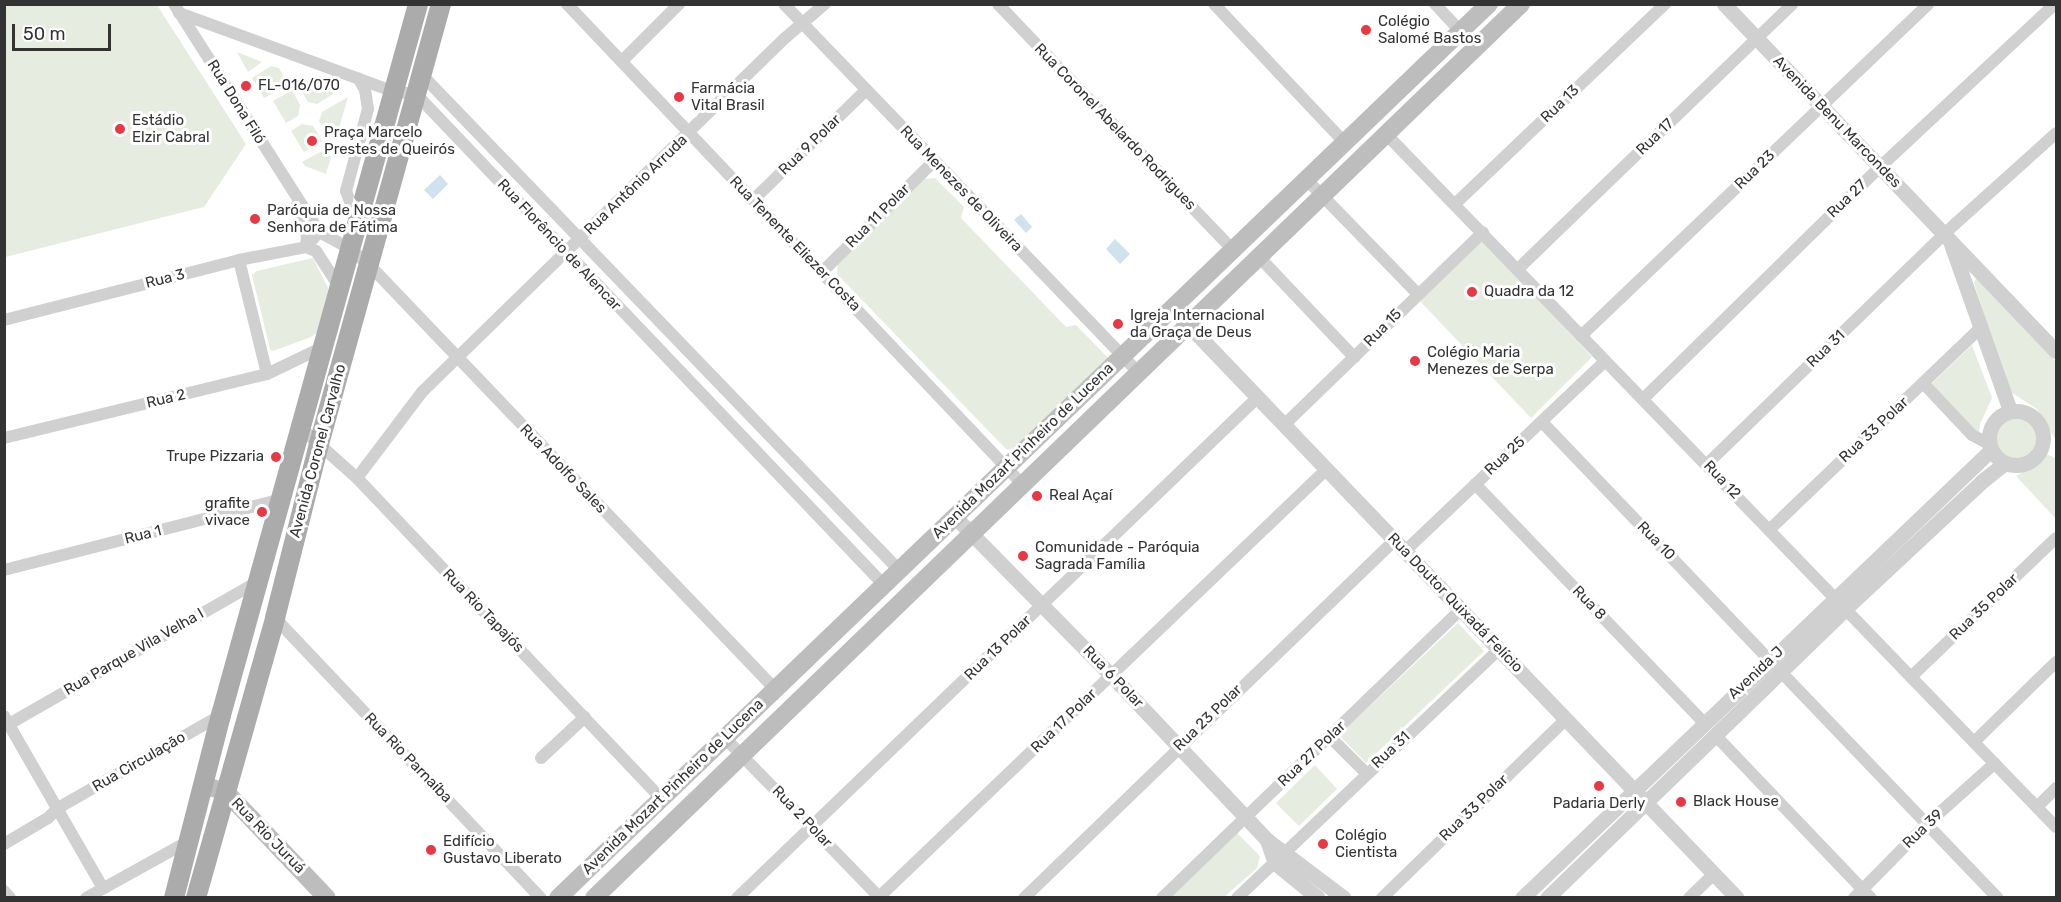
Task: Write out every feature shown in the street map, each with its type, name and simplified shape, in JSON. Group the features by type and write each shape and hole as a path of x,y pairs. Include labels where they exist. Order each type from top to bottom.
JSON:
{"main road":[{"name":"Avenida Coronel Carvalho","path":"174,897 221,715 395,92 417,4"},
{"name":"Avenida Coronel Carvalho","path":"196,897 275,618 319,444 441,4"},
{"name":"Avenida Mozart Pinheiro de Lucena","path":"558,897 1122,355 1308,181 1489,4"},
{"name":"Avenida Mozart Pinheiro de Lucena","path":"594,897 973,535 1023,484 1521,4"},
{"name":"Rua Rio Juruá","path":"203,785 226,792 327,897"}],"street":[{"name":"Rua Tenente Eliezer Costa","path":"567,4 1023,484"},
{"path":"622,61 679,4"},
{"name":"Rua Menezes de Oliveira","path":"784,4 1139,373"},
{"name":"Rua Antônio Arruda","path":"357,478 423,392 785,38 804,25 825,4"},
{"name":"Rua Coronel Abelardo Rodrigues","path":"998,4 1233,250"},
{"path":"1214,4 1346,144"},
{"path":"1435,4 1476,48"},
{"name":"Rua 13","path":"1455,204 1665,4"},
{"name":"Avenida Benu Marcondes","path":"1724,4 2056,351"},
{"name":"Rua 17","path":"1518,269 1792,4"},
{"name":"Rua 23","path":"1581,336 1928,4"},
{"name":"Rua 27","path":"1644,398 1880,167 2055,4"},
{"path":"177,9 395,92 416,94"},
{"name":"Rua Dona Filó","path":"177,9 319,232 351,249"},
{"name":"Rua Florêncio de Alencar","path":"422,75 898,569"},
{"path":"358,223 346,191 368,109 365,90 359,79"},
{"name":"Rua 9 Polar","path":"753,200 866,90"},
{"name":"Rua Florêncio de Alencar","path":"416,94 883,584"},
{"name":"Rua 31","path":"1707,464 2056,133"},
{"name":"Rua 12","path":"1386,134 1605,361 1644,398 2056,827"},
{"name":"Rua 11 Polar","path":"822,272 934,161"},
{"path":"1308,181 1418,294"},
{"name":"Rua Dona Filó","path":"292,191 307,236 306,247"},
{"path":"319,232 306,247 316,251 340,288"},
{"name":"Rua 15","path":"1284,425 1483,232"},
{"name":"Avenida Benu Marcondes","path":"1947,237 2010,411"},
{"name":"Rua 3","path":"4,320 239,260 306,247"},
{"name":"Rua Adolfo Sales","path":"351,249 369,265 775,689"},
{"path":"1260,258 1354,357"},
{"path":"239,260 267,374"},
{"name":"Rua Doutor Quixadá Felício","path":"1173,309 1737,897"},
{"name":"Rua 33 Polar","path":"1769,530 1979,329"},
{"name":"Rua 2","path":"4,438 267,374 323,347"},
{"name":"Rua 25","path":"1400,546 1475,484 1605,361"},
{"path":"1923,384 1972,435 1990,447 2005,463 2023,465 2049,448 2036,419 2028,413 2010,411 1995,419 1990,427 1990,447"},
{"name":"Rua 13 Polar","path":"737,897 1258,398"},
{"name":"Rua 10","path":"1542,422 1770,661"},
{"name":"Rua Rio Tapajós","path":"301,428 357,478 661,798"},
{"name":"Avenida J","path":"1522,897 1990,447"},
{"name":"Avenida J","path":"1547,897 1846,608 1982,481 2005,463"},
{"name":"Rua 17 Polar","path":"879,897 1327,469"},
{"name":"Rua 8","path":"1475,484 1703,722"},
{"name":"Rua 1","path":"4,570 282,499"},
{"name":"Rua 6 Polar","path":"955,517 1179,746 1267,840 1280,858"},
{"name":"Rua 35 Polar","path":"1912,676 2056,538"},
{"name":"Rua 23 Polar","path":"1023,897 1179,746 1400,546"},
{"name":"Rua Parque Vila Velha I","path":"7,720 260,580"},
{"name":"Rua 27 Polar","path":"1162,897 1247,818 1461,609"},
{"name":"Rua Rio Parnaíba","path":"275,618 541,897"},
{"name":"Rua 31","path":"1237,897 1499,650"},
{"path":"1974,742 2056,662"},
{"path":"1781,672 1998,897"},
{"name":"Rua Circulação","path":"4,844 48,818 58,808 221,715"},
{"path":"540,758 585,717"},
{"name":"Rua 33 Polar","path":"1382,897 1566,719"},
{"path":"7,720 103,888"},
{"path":"1715,735 1863,895"},
{"name":"Rua 2 Polar","path":"724,737 879,897"},
{"path":"1330,737 1366,773"},
{"name":"Rua 39","path":"1863,895 1927,824 1995,764"},
{"path":"2037,807 2056,788"},
{"path":"86,897 189,841"},
{"path":"1280,858 1318,897"},
{"path":"1280,858 1344,897"},
{"path":"1689,897 1714,874"},
{"path":"4,891 10,897"}],"shaded area":[{"name":"Estádio Elzir Cabral","path":"4,5 157,5 246,144 204,207 5,257"},
{"path":"237,52 262,62 248,72"},
{"path":"271,66 279,68 288,84 264,98 252,78"},
{"path":"310,80 338,91 317,104 308,102 299,86"},
{"path":"292,90 300,105 298,116 286,123 273,101"},
{"path":"348,97 338,131 329,137 319,121 322,112"},
{"path":"302,124 313,126 322,141 304,152 291,131"},
{"path":"326,149 331,157 326,174 305,166 302,162"},
{"path":"935,178 964,207 961,218 1066,327 1076,325 1109,359 1018,450 1006,449 837,274 838,261 924,179"},
{"path":"1483,240 1592,357 1531,418 1419,300"},
{"path":"313,258 330,292 319,331 311,337 273,351 270,349 252,275 257,271"},
{"path":"1976,278 1980,278 2056,362 2056,440 2037,409 2012,393 2006,384 1974,283"},
{"path":"1972,345 1992,398 1980,424 1979,434 1929,386"},
{"path":"2016,415 2025,416 2032,421 2037,428 2037,446 2032,453 2025,458 2016,459 2007,458 2000,453 1995,446 1994,437 1995,428 2000,421 2007,416"},
{"path":"2046,454 2056,458 2056,519 2016,476 2040,463"},
{"path":"1458,623 1484,651 1366,763 1339,735"},
{"path":"1315,765 1337,789 1299,826 1276,803"},
{"path":"1237,833 1260,856 1257,868 1224,897 1168,898"}],"water":[{"path":"440,175 448,184 433,199 424,190"},
{"path":"1021,214 1032,227 1026,233 1014,220"},
{"path":"1115,239 1130,254 1120,264 1106,249"}],"place":[{"name":"Colégio Salomé Bastos","path":"1366,30"},
{"name":"FL-016/070","path":"246,86"},
{"name":"Farmácia Vital Brasil","path":"679,97"},
{"name":"Estádio Elzir Cabral","path":"120,129"},
{"name":"Praça Marcelo Prestes de Queirós","path":"312,141"},
{"name":"Paróquia de Nossa Senhora de Fátima","path":"255,219"},
{"name":"Quadra da 12","path":"1472,292"},
{"name":"Igreja Internacional da Graça de Deus","path":"1118,324"},
{"name":"Colégio Maria Menezes de Serpa","path":"1415,361"},
{"name":"Trupe Pizzaria","path":"276,457"},
{"name":"Real Açaí","path":"1037,496"},
{"name":"grafite vivace","path":"262,512"},
{"name":"Comunidade - Paróquia Sagrada Família","path":"1023,556"},
{"name":"Padaria Derly","path":"1599,786"},
{"name":"Black House","path":"1681,802"},
{"name":"Colégio Cientista","path":"1323,844"},
{"name":"Edifício Gustavo Liberato","path":"431,850"}]}
